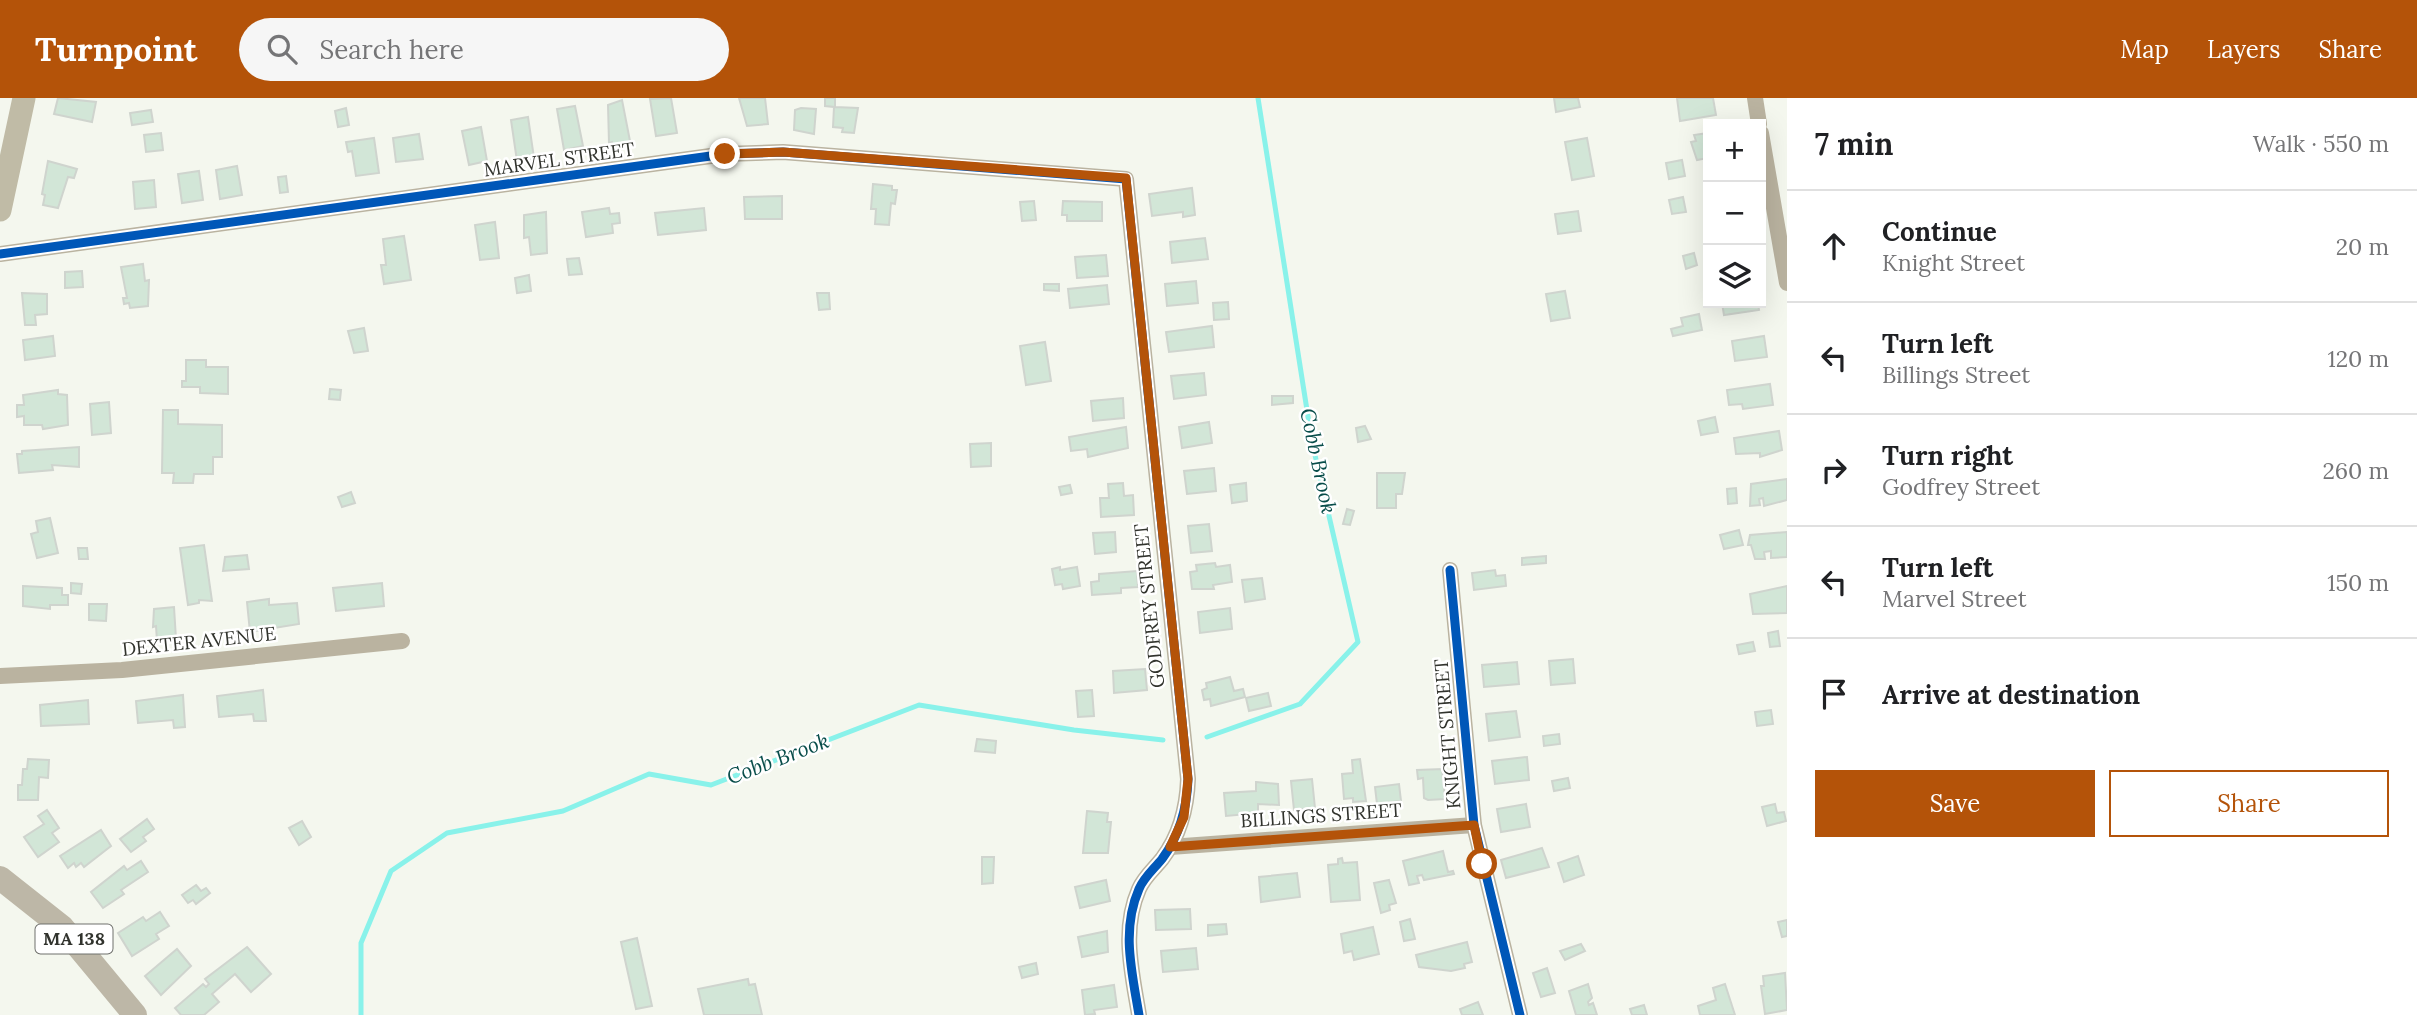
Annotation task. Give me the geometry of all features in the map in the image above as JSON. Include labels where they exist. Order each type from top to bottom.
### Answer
[{"type":"main road","name":"MA 138","points":[[0,878],[62,927],[135,1015]]},
{"type":"street","points":[[0,210],[24,98]]},
{"type":"street","points":[[1755,98],[1758,119]]},
{"type":"street","name":"MARVEL STREET","points":[[0,254],[725,154],[783,152],[1126,178]]},
{"type":"street","points":[[1766,162],[1787,283]]},
{"type":"street","name":"GODFREY STREET","points":[[1126,178],[1188,779],[1184,817],[1170,847],[1140,886],[1130,917],[1130,961],[1139,1015]]},
{"type":"street","name":"KNIGHT STREET","points":[[1450,570],[1474,825],[1520,1015]]},
{"type":"street","name":"DEXTER AVENUE","points":[[0,676],[109,671],[402,641]]},
{"type":"street","name":"BILLINGS STREET","points":[[1170,847],[1474,825]]},
{"type":"building","points":[[58,98],[96,102],[92,122],[54,114]]},
{"type":"building","points":[[671,98],[677,133],[656,136],[650,99]]},
{"type":"building","points":[[739,98],[765,98],[768,124],[747,126]]},
{"type":"building","points":[[825,98],[835,98],[835,107],[858,108],[854,133],[842,132],[843,128],[833,127],[834,107],[825,106]]},
{"type":"building","points":[[1554,98],[1578,98],[1580,107],[1556,112]]},
{"type":"building","points":[[1677,98],[1713,98],[1716,115],[1680,121]]},
{"type":"building","points":[[622,100],[630,141],[627,145],[613,147],[612,142],[609,143],[608,105]]},
{"type":"building","points":[[575,106],[583,146],[564,150],[557,109]]},
{"type":"building","points":[[346,108],[349,125],[338,127],[335,111]]},
{"type":"building","points":[[816,109],[814,134],[794,130],[795,110]]},
{"type":"building","points":[[151,110],[153,122],[132,125],[130,113]]},
{"type":"building","points":[[528,117],[534,158],[517,161],[511,120]]},
{"type":"building","points":[[481,127],[487,161],[469,165],[462,131]]},
{"type":"building","points":[[161,133],[163,150],[146,152],[144,135]]},
{"type":"building","points":[[419,134],[423,159],[396,162],[393,138]]},
{"type":"building","points":[[1703,134],[1703,159],[1697,160],[1691,142],[1696,141],[1694,135]]},
{"type":"building","points":[[374,138],[379,173],[356,176],[352,151],[348,152],[346,142]]},
{"type":"building","points":[[1587,138],[1594,176],[1572,180],[1565,142]]},
{"type":"building","points":[[1682,160],[1685,176],[1669,179],[1666,163]]},
{"type":"building","points":[[48,161],[77,169],[74,178],[68,177],[58,208],[43,205],[45,195],[42,194]]},
{"type":"building","points":[[237,166],[242,195],[220,199],[216,170]]},
{"type":"building","points":[[199,171],[203,200],[182,203],[178,174]]},
{"type":"building","points":[[286,176],[288,192],[280,193],[278,177]]},
{"type":"building","points":[[154,180],[156,207],[135,209],[133,182]]},
{"type":"building","points":[[873,184],[892,186],[892,190],[897,190],[895,204],[891,203],[889,225],[875,224],[876,209],[871,209]]},
{"type":"building","points":[[1192,188],[1195,215],[1183,217],[1183,212],[1152,216],[1149,194]]},
{"type":"building","points":[[782,196],[782,219],[745,219],[744,197]]},
{"type":"building","points":[[1683,197],[1686,212],[1672,214],[1669,200]]},
{"type":"building","points":[[1034,201],[1036,220],[1022,221],[1020,202]]},
{"type":"building","points":[[1063,201],[1102,202],[1102,221],[1067,221],[1067,215],[1062,215]]},
{"type":"building","points":[[609,208],[610,214],[619,213],[620,223],[612,224],[613,233],[586,237],[582,212]]},
{"type":"building","points":[[704,208],[706,230],[658,235],[655,213]]},
{"type":"building","points":[[1578,211],[1581,231],[1558,234],[1555,214]]},
{"type":"building","points":[[546,212],[547,253],[531,255],[529,237],[524,238],[524,215]]},
{"type":"building","points":[[495,222],[499,258],[480,260],[475,225]]},
{"type":"building","points":[[404,236],[411,280],[384,284],[381,265],[386,265],[383,239]]},
{"type":"building","points":[[1205,238],[1208,259],[1172,263],[1170,242]]},
{"type":"building","points":[[1694,253],[1697,265],[1686,269],[1683,256]]},
{"type":"building","points":[[1106,255],[1108,276],[1077,278],[1075,257]]},
{"type":"building","points":[[579,258],[582,274],[569,275],[567,259]]},
{"type":"building","points":[[143,264],[145,281],[149,280],[148,306],[130,308],[129,303],[124,304],[123,298],[127,298],[121,267]]},
{"type":"building","points":[[82,271],[83,287],[65,288],[65,272]]},
{"type":"building","points":[[529,275],[531,291],[517,293],[515,278]]},
{"type":"building","points":[[1196,281],[1198,303],[1167,306],[1165,284]]},
{"type":"building","points":[[1044,284],[1059,284],[1059,291],[1044,290]]},
{"type":"building","points":[[1107,285],[1109,304],[1070,308],[1068,289]]},
{"type":"building","points":[[1565,291],[1570,318],[1551,321],[1546,294]]},
{"type":"building","points":[[22,293],[47,294],[47,314],[35,315],[36,325],[25,325]]},
{"type":"building","points":[[817,293],[829,293],[830,309],[819,310]]},
{"type":"building","points":[[1228,302],[1229,319],[1214,320],[1213,303]]},
{"type":"building","points":[[1723,308],[1759,308],[1759,310],[1724,315]]},
{"type":"building","points":[[1699,314],[1702,330],[1673,336],[1671,329],[1683,326],[1681,318]]},
{"type":"building","points":[[1212,326],[1214,347],[1169,352],[1166,332]]},
{"type":"building","points":[[364,328],[368,351],[354,353],[348,331]]},
{"type":"building","points":[[53,336],[55,356],[25,360],[23,340]]},
{"type":"building","points":[[1764,336],[1767,357],[1735,361],[1732,341]]},
{"type":"building","points":[[1045,342],[1051,381],[1026,385],[1020,346]]},
{"type":"building","points":[[186,360],[206,360],[206,367],[228,367],[228,394],[200,393],[200,387],[182,387],[182,381],[186,381]]},
{"type":"building","points":[[1204,373],[1206,395],[1174,399],[1171,376]]},
{"type":"building","points":[[1770,384],[1773,405],[1743,409],[1742,404],[1729,405],[1727,390]]},
{"type":"building","points":[[330,389],[341,390],[340,400],[329,399]]},
{"type":"building","points":[[58,390],[58,394],[67,395],[68,425],[43,429],[42,425],[24,425],[24,416],[17,417],[17,405],[24,405],[23,395]]},
{"type":"building","points":[[1272,396],[1293,396],[1293,403],[1272,405]]},
{"type":"building","points":[[1123,398],[1124,418],[1093,421],[1091,401]]},
{"type":"building","points":[[109,402],[111,433],[92,435],[90,404]]},
{"type":"building","points":[[163,410],[178,410],[178,424],[222,425],[222,457],[213,457],[213,474],[194,474],[193,483],[173,483],[174,473],[162,473]]},
{"type":"building","points":[[1715,417],[1718,432],[1701,435],[1698,421]]},
{"type":"building","points":[[1209,422],[1212,443],[1182,448],[1179,427]]},
{"type":"building","points":[[1365,426],[1371,439],[1358,442],[1356,428]]},
{"type":"building","points":[[1126,427],[1128,448],[1088,457],[1087,449],[1071,451],[1069,437]]},
{"type":"building","points":[[1779,431],[1782,450],[1760,457],[1760,453],[1736,454],[1734,438]]},
{"type":"building","points":[[991,443],[991,466],[971,467],[970,444]]},
{"type":"building","points":[[79,447],[79,467],[52,465],[53,470],[19,473],[17,454],[22,454],[22,451]]},
{"type":"building","points":[[1214,468],[1216,491],[1187,494],[1184,471]]},
{"type":"building","points":[[1377,473],[1405,473],[1402,494],[1396,494],[1396,508],[1377,508]]},
{"type":"building","points":[[1787,479],[1787,500],[1764,506],[1763,498],[1759,499],[1760,505],[1750,506],[1751,484]]},
{"type":"building","points":[[1123,483],[1124,496],[1133,495],[1134,515],[1101,517],[1100,498],[1109,498],[1108,484]]},
{"type":"building","points":[[1246,483],[1247,501],[1232,503],[1230,485]]},
{"type":"building","points":[[1070,485],[1072,493],[1061,495],[1059,487]]},
{"type":"building","points":[[1736,488],[1737,503],[1728,504],[1727,489]]},
{"type":"building","points":[[351,492],[355,503],[342,507],[338,497]]},
{"type":"building","points":[[1347,509],[1354,511],[1350,525],[1343,524]]},
{"type":"building","points":[[50,518],[58,553],[37,558],[31,534],[38,532],[36,521]]},
{"type":"building","points":[[1209,524],[1212,551],[1191,553],[1188,526]]},
{"type":"building","points":[[1739,530],[1743,545],[1724,549],[1720,535]]},
{"type":"building","points":[[1115,532],[1116,552],[1095,554],[1093,533]]},
{"type":"building","points":[[1787,532],[1787,557],[1771,558],[1771,551],[1764,552],[1765,559],[1755,559],[1751,545],[1748,545],[1750,535]]},
{"type":"building","points":[[204,545],[212,601],[199,600],[199,603],[188,605],[180,548]]},
{"type":"building","points":[[78,548],[87,548],[88,559],[79,559]]},
{"type":"building","points":[[247,555],[249,569],[223,571],[225,557]]},
{"type":"building","points":[[1546,556],[1546,563],[1522,565],[1522,558]]},
{"type":"building","points":[[1215,563],[1216,567],[1230,565],[1232,582],[1213,585],[1214,589],[1192,589],[1190,572],[1197,571],[1196,565]]},
{"type":"building","points":[[1060,567],[1060,570],[1077,567],[1080,586],[1063,589],[1062,584],[1055,585],[1052,569]]},
{"type":"building","points":[[1495,570],[1496,576],[1505,575],[1506,586],[1474,590],[1472,573]]},
{"type":"building","points":[[1137,571],[1138,587],[1121,588],[1121,593],[1092,595],[1091,582],[1099,581],[1099,574]]},
{"type":"building","points":[[1262,578],[1265,599],[1245,602],[1242,580]]},
{"type":"building","points":[[71,583],[82,584],[81,594],[71,593]]},
{"type":"building","points":[[382,583],[384,606],[336,611],[333,588]]},
{"type":"building","points":[[23,586],[62,588],[62,595],[68,595],[68,605],[50,605],[50,609],[23,606]]},
{"type":"building","points":[[1787,586],[1787,613],[1753,614],[1750,594]]},
{"type":"building","points":[[269,599],[269,605],[297,603],[299,624],[250,632],[247,602]]},
{"type":"building","points":[[89,604],[107,604],[106,621],[89,620]]},
{"type":"building","points":[[174,607],[176,639],[157,641],[156,626],[153,627],[154,609]]},
{"type":"building","points":[[1230,608],[1232,629],[1200,633],[1198,612]]},
{"type":"building","points":[[1778,631],[1780,646],[1770,647],[1768,633]]},
{"type":"building","points":[[1753,642],[1755,651],[1739,654],[1737,645]]},
{"type":"building","points":[[1573,659],[1575,683],[1551,685],[1549,661]]},
{"type":"building","points":[[1517,662],[1519,684],[1484,687],[1482,665]]},
{"type":"building","points":[[1145,669],[1147,690],[1114,693],[1113,671]]},
{"type":"building","points":[[1230,677],[1234,691],[1243,689],[1245,697],[1211,706],[1210,699],[1204,700],[1202,690],[1207,688],[1206,683]]},
{"type":"building","points":[[263,690],[266,721],[254,721],[253,714],[219,717],[217,696]]},
{"type":"building","points":[[1092,690],[1094,716],[1078,717],[1076,691]]},
{"type":"building","points":[[1268,693],[1271,706],[1249,711],[1246,698]]},
{"type":"building","points":[[183,695],[185,727],[174,728],[173,720],[138,723],[136,701]]},
{"type":"building","points":[[88,700],[89,724],[41,726],[40,705]]},
{"type":"building","points":[[1771,710],[1773,724],[1757,726],[1755,712]]},
{"type":"building","points":[[1516,711],[1520,737],[1489,741],[1486,714]]},
{"type":"building","points":[[1559,734],[1560,744],[1544,746],[1543,736]]},
{"type":"building","points":[[977,739],[996,741],[995,753],[975,751]]},
{"type":"building","points":[[1527,757],[1529,780],[1495,784],[1492,761]]},
{"type":"building","points":[[28,759],[49,760],[48,778],[39,777],[38,800],[18,800],[18,785],[22,785],[23,769],[27,769]]},
{"type":"building","points":[[1360,759],[1366,801],[1353,802],[1353,798],[1344,799],[1342,774],[1353,773],[1352,760]]},
{"type":"building","points":[[1442,769],[1445,799],[1424,798],[1423,778],[1418,779],[1417,770]]},
{"type":"building","points":[[1568,778],[1570,788],[1554,791],[1552,781]]},
{"type":"building","points":[[1312,779],[1315,808],[1294,810],[1291,781]]},
{"type":"building","points":[[1256,782],[1278,784],[1279,805],[1258,804],[1258,813],[1226,816],[1224,793],[1256,791]]},
{"type":"building","points":[[1399,784],[1401,801],[1377,804],[1375,787]]},
{"type":"building","points":[[1526,804],[1530,827],[1501,832],[1497,809]]},
{"type":"building","points":[[1775,804],[1777,813],[1784,812],[1786,821],[1767,826],[1762,807]]},
{"type":"building","points":[[47,810],[59,828],[52,833],[59,842],[38,857],[24,837],[44,824],[38,816]]},
{"type":"building","points":[[1087,811],[1108,813],[1107,822],[1111,822],[1108,853],[1083,853]]},
{"type":"building","points":[[147,819],[154,829],[143,837],[146,841],[131,852],[120,839]]},
{"type":"building","points":[[302,821],[311,837],[299,845],[289,828]]},
{"type":"building","points":[[101,830],[111,846],[84,867],[81,863],[76,867],[74,863],[68,868],[60,856]]},
{"type":"building","points":[[1542,848],[1549,867],[1506,878],[1501,860]]},
{"type":"building","points":[[1443,851],[1448,872],[1453,871],[1454,874],[1424,880],[1422,875],[1417,876],[1419,883],[1409,885],[1403,861]]},
{"type":"building","points":[[1578,856],[1584,875],[1564,882],[1558,863]]},
{"type":"building","points":[[982,857],[994,857],[993,883],[982,884]]},
{"type":"building","points":[[1342,858],[1343,863],[1357,862],[1360,900],[1331,902],[1328,865],[1338,864],[1338,859]]},
{"type":"building","points":[[141,861],[148,872],[121,890],[124,894],[103,908],[91,892],[124,866],[127,870]]},
{"type":"building","points":[[1297,873],[1300,897],[1261,902],[1259,877]]},
{"type":"building","points":[[1106,880],[1110,901],[1080,908],[1075,887]]},
{"type":"building","points":[[1389,880],[1396,903],[1389,905],[1390,910],[1381,913],[1374,883]]},
{"type":"building","points":[[196,885],[201,891],[206,888],[210,893],[196,904],[193,900],[188,903],[182,895]]},
{"type":"building","points":[[1190,909],[1191,929],[1156,930],[1155,910]]},
{"type":"building","points":[[160,912],[169,926],[156,934],[159,939],[132,956],[118,933],[143,917],[146,921]]},
{"type":"building","points":[[1410,919],[1415,939],[1404,941],[1400,922]]},
{"type":"building","points":[[1787,920],[1787,936],[1782,937],[1778,922]]},
{"type":"building","points":[[1226,924],[1227,934],[1208,936],[1208,925]]},
{"type":"building","points":[[1373,927],[1379,954],[1354,960],[1352,951],[1344,953],[1341,934]]},
{"type":"building","points":[[1107,931],[1108,952],[1082,957],[1078,937]]},
{"type":"building","points":[[637,938],[652,1006],[636,1009],[621,942]]},
{"type":"building","points":[[1467,942],[1472,962],[1464,964],[1465,968],[1451,971],[1419,967],[1416,955]]},
{"type":"building","points":[[1581,944],[1585,951],[1565,960],[1560,951]]},
{"type":"building","points":[[247,947],[271,974],[251,992],[235,974],[212,994],[219,1002],[204,1015],[181,1015],[175,1008],[203,984],[206,987],[209,984],[205,979]]},
{"type":"building","points":[[1196,948],[1198,969],[1163,972],[1161,951]]},
{"type":"building","points":[[177,949],[191,966],[161,995],[145,976]]},
{"type":"building","points":[[1036,963],[1038,974],[1022,978],[1019,967]]},
{"type":"building","points":[[1547,968],[1555,993],[1541,997],[1533,973]]},
{"type":"building","points":[[1785,973],[1787,1010],[1765,1014],[1761,986],[1764,986],[1763,976]]},
{"type":"building","points":[[748,979],[749,985],[755,984],[762,1015],[704,1015],[698,989]]},
{"type":"building","points":[[1588,984],[1592,998],[1588,1002],[1589,1005],[1593,1003],[1597,1015],[1576,1015],[1569,991]]},
{"type":"building","points":[[1725,984],[1735,1015],[1700,1015],[1698,1006],[1716,1000],[1713,988]]},
{"type":"building","points":[[1114,985],[1117,1007],[1094,1010],[1095,1014],[1085,1015],[1082,990]]},
{"type":"building","points":[[1478,1002],[1483,1015],[1462,1015],[1460,1009]]},
{"type":"building","points":[[1644,1005],[1647,1015],[1632,1015],[1630,1009]]},
{"type":"waterway","name":"Cobb Brook","points":[[1207,737],[1300,704],[1358,642],[1312,442],[1258,98]]},
{"type":"waterway","name":"Cobb Brook","points":[[361,1015],[361,943],[391,871],[447,833],[563,811],[649,774],[711,785],[919,705],[1074,730],[1163,740]]},
{"type":"cycle path","points":[[0,254],[725,154],[783,152],[1126,179],[1188,779],[1186,801],[1178,831],[1162,859],[1141,885],[1130,920],[1131,967],[1139,1015]]},
{"type":"cycle path","points":[[1450,570],[1474,825],[1520,1015]]},
{"type":"route","points":[[725,154],[783,152],[1126,178],[1188,779],[1184,817],[1170,847],[1474,825],[1482,864]]}]
